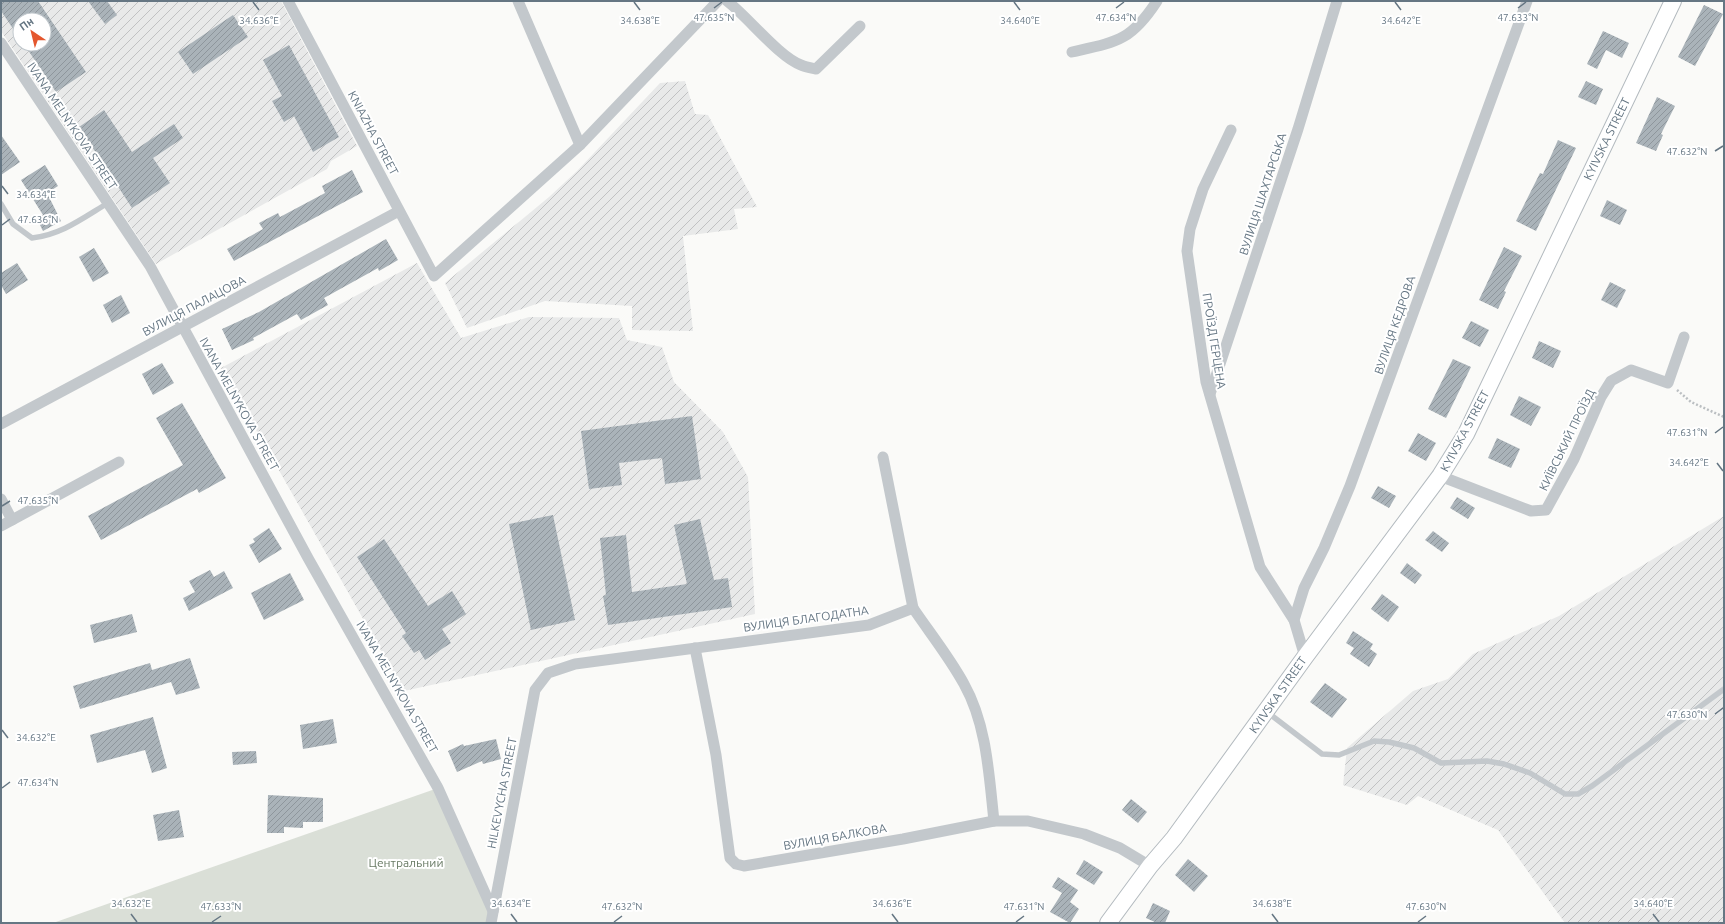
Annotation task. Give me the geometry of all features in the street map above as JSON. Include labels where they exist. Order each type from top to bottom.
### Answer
[{"type":"main road","name":"KYIVSKA STREET","points":[[1108,923],[1150,866],[1174,838],[1305,656],[1440,476],[1466,434],[1673,1]]},
{"type":"street","name":"KNIAZHA STREET","points":[[288,1],[434,276],[580,145]]},
{"type":"street","points":[[518,1],[580,145],[718,1]]},
{"type":"street","points":[[727,1],[739,10],[786,56],[800,65],[816,69],[860,26]]},
{"type":"street","points":[[1072,52],[1113,43],[1128,36],[1139,26],[1156,1]]},
{"type":"street","name":"ВУЛИЦЯ ШАХТАРСЬКА","points":[[1210,394],[1296,136],[1337,1]]},
{"type":"street","name":"ВУЛИЦЯ КЕДРОВА","points":[[1294,620],[1304,588],[1324,548],[1350,486],[1527,1]]},
{"type":"street","name":"IVANA MELNYKOVA STREET","points":[[1,43],[150,266],[182,328],[308,558],[438,788],[493,911]]},
{"type":"street","name":"ПРОЇЗД ГЕРЦЕНА","points":[[1231,130],[1202,189],[1190,229],[1187,251],[1206,382],[1260,567],[1294,620]]},
{"type":"street","name":"ВУЛИЦЯ ПАЛАЦОВА","points":[[1,424],[399,211]]},
{"type":"street","points":[[1668,383],[1684,337]]},
{"type":"street","name":"КИЇВСЬКИЙ ПРОЇЗД","points":[[1440,476],[1531,511],[1546,510],[1574,459],[1601,397],[1611,381],[1631,370],[1668,383]]},
{"type":"street","points":[[883,457],[913,608],[965,685],[978,716],[987,759],[994,821]]},
{"type":"street","points":[[1,526],[119,462]]},
{"type":"street","points":[[1,499],[12,520]]},
{"type":"street","name":"ВУЛИЦЯ БЛАГОДАТНА","points":[[493,911],[535,690],[548,673],[575,664],[869,625],[913,608]]},
{"type":"street","points":[[1294,620],[1305,656]]},
{"type":"street","name":"ВУЛИЦЯ БАЛКОВА","points":[[695,648],[716,755],[730,858],[736,864],[744,866],[903,839],[994,821],[1028,821],[1084,834],[1120,848],[1150,866]]},
{"type":"street","points":[[491,923],[493,911]]},
{"type":"lane","points":[[1,204],[13,224],[32,238],[45,237],[61,231],[108,203]]},
{"type":"lane","points":[[1266,712],[1322,754],[1339,755],[1374,741],[1389,742],[1414,748],[1441,763],[1487,761],[1504,764],[1530,773],[1565,794],[1578,794],[1592,786],[1724,689]]},
{"type":"path","points":[[1668,383],[1691,402],[1724,417]]},
{"type":"shaded area","points":[[1,1],[281,1],[357,146],[331,161],[327,169],[156,264],[15,52],[52,52],[52,12],[12,12],[12,48],[1,31]]},
{"type":"shaded area","points":[[685,81],[695,114],[708,115],[757,207],[734,209],[738,229],[683,236],[693,331],[632,330],[632,306],[545,301],[467,328],[445,283],[549,197],[577,171],[660,83]]},
{"type":"shaded area","points":[[417,263],[461,338],[529,317],[619,318],[627,340],[662,347],[674,382],[723,432],[748,477],[755,614],[404,691],[221,368]]},
{"type":"shaded area","points":[[1724,516],[1724,923],[1565,923],[1498,830],[1418,796],[1407,805],[1343,785],[1347,748],[1413,691],[1448,679],[1473,654],[1559,616]]},
{"type":"green space","name":"Центральний","points":[[438,788],[493,911],[491,923],[53,923]]},
{"type":"building","points":[[1,1],[38,1],[45,12],[12,12],[12,27],[1,11]]},
{"type":"building","points":[[88,1],[107,1],[117,15],[105,24]]},
{"type":"building","points":[[1704,5],[1723,14],[1695,66],[1678,57]]},
{"type":"building","points":[[233,15],[248,37],[193,74],[178,52]]},
{"type":"building","points":[[52,22],[86,72],[56,92],[29,52],[52,52]]},
{"type":"building","points":[[1603,31],[1629,43],[1622,58],[1606,50],[1597,69],[1587,64]]},
{"type":"building","points":[[289,45],[339,137],[313,152],[294,116],[284,122],[272,101],[282,96],[263,60]]},
{"type":"building","points":[[1586,81],[1603,89],[1596,105],[1578,97]]},
{"type":"building","points":[[1657,97],[1675,106],[1661,134],[1663,135],[1656,151],[1636,143]]},
{"type":"building","points":[[104,110],[132,152],[174,124],[183,138],[153,158],[170,183],[132,208],[79,127]]},
{"type":"building","points":[[1,135],[20,162],[1,175]]},
{"type":"building","points":[[1558,140],[1576,148],[1536,231],[1516,221],[1540,173],[1543,174]]},
{"type":"building","points":[[45,165],[58,186],[47,193],[61,221],[43,231],[37,219],[43,215],[21,180]]},
{"type":"building","points":[[352,170],[363,192],[234,261],[227,249],[263,229],[259,223],[278,213],[280,217],[325,193],[322,186]]},
{"type":"building","points":[[1607,200],[1627,210],[1620,225],[1600,216]]},
{"type":"building","points":[[386,239],[398,260],[379,271],[378,268],[324,298],[328,305],[301,320],[297,314],[253,338],[254,340],[232,350],[222,329],[259,312]]},
{"type":"building","points":[[1504,247],[1522,256],[1504,291],[1506,292],[1498,309],[1479,300]]},
{"type":"building","points":[[94,248],[109,273],[93,282],[79,257]]},
{"type":"building","points":[[17,263],[28,280],[6,294],[1,285],[1,273]]},
{"type":"building","points":[[1610,282],[1626,290],[1617,308],[1601,300]]},
{"type":"building","points":[[121,295],[130,313],[112,323],[103,305]]},
{"type":"building","points":[[1471,321],[1489,330],[1480,347],[1462,338]]},
{"type":"building","points":[[1539,341],[1561,351],[1553,368],[1532,358]]},
{"type":"building","points":[[1453,359],[1471,367],[1446,418],[1428,409]]},
{"type":"building","points":[[162,363],[174,383],[153,395],[142,374]]},
{"type":"building","points":[[1519,396],[1541,407],[1531,426],[1510,415]]},
{"type":"building","points":[[182,403],[226,478],[199,493],[197,489],[101,540],[88,516],[183,465],[156,418]]},
{"type":"building","points":[[692,416],[701,479],[665,484],[662,458],[619,463],[622,485],[589,489],[581,431]]},
{"type":"building","points":[[1418,433],[1436,443],[1426,461],[1408,451]]},
{"type":"building","points":[[1497,438],[1520,449],[1511,468],[1488,458]]},
{"type":"building","points":[[1378,486],[1396,496],[1389,508],[1371,498]]},
{"type":"building","points":[[1457,497],[1475,508],[1468,519],[1450,508]]},
{"type":"building","points":[[553,515],[575,620],[531,630],[509,524]]},
{"type":"building","points":[[700,519],[714,580],[728,578],[732,607],[608,625],[603,596],[606,595],[600,538],[626,535],[632,592],[687,584],[674,525]]},
{"type":"building","points":[[269,528],[282,549],[259,563],[249,545],[255,542],[253,539]]},
{"type":"building","points":[[1433,531],[1449,543],[1442,552],[1425,540]]},
{"type":"building","points":[[384,539],[428,606],[452,591],[466,614],[442,629],[451,643],[425,660],[419,650],[414,653],[402,636],[406,633],[357,557]]},
{"type":"building","points":[[1407,563],[1422,575],[1415,584],[1400,573]]},
{"type":"building","points":[[210,570],[214,577],[224,571],[233,588],[189,611],[183,598],[195,592],[189,581]]},
{"type":"building","points":[[290,573],[304,600],[264,620],[251,593]]},
{"type":"building","points":[[1382,594],[1399,607],[1388,622],[1371,609]]},
{"type":"building","points":[[132,614],[137,632],[94,643],[90,625]]},
{"type":"building","points":[[1353,631],[1373,644],[1370,649],[1377,654],[1369,667],[1350,654],[1354,648],[1346,643]]},
{"type":"building","points":[[190,658],[200,688],[176,695],[171,682],[80,709],[73,686],[150,663],[152,670]]},
{"type":"building","points":[[1325,683],[1347,699],[1332,718],[1310,702]]},
{"type":"building","points":[[153,717],[167,768],[152,773],[145,750],[97,763],[90,735]]},
{"type":"building","points":[[333,719],[337,743],[303,749],[300,725]]},
{"type":"building","points":[[496,739],[501,759],[483,764],[482,761],[457,772],[448,751],[463,744],[464,746]]},
{"type":"building","points":[[256,751],[257,763],[233,765],[232,752]]},
{"type":"building","points":[[268,795],[323,798],[323,822],[303,822],[303,828],[284,827],[284,833],[267,833]]},
{"type":"building","points":[[1131,799],[1147,812],[1138,823],[1122,810]]},
{"type":"building","points":[[179,810],[184,837],[158,841],[153,815]]},
{"type":"building","points":[[1188,859],[1208,876],[1194,892],[1175,875]]},
{"type":"building","points":[[1084,860],[1103,872],[1094,885],[1076,874]]},
{"type":"building","points":[[1058,877],[1078,890],[1070,902],[1079,909],[1070,923],[1050,912],[1062,893],[1052,887]]},
{"type":"building","points":[[1153,903],[1170,911],[1165,923],[1157,923],[1146,918]]}]
